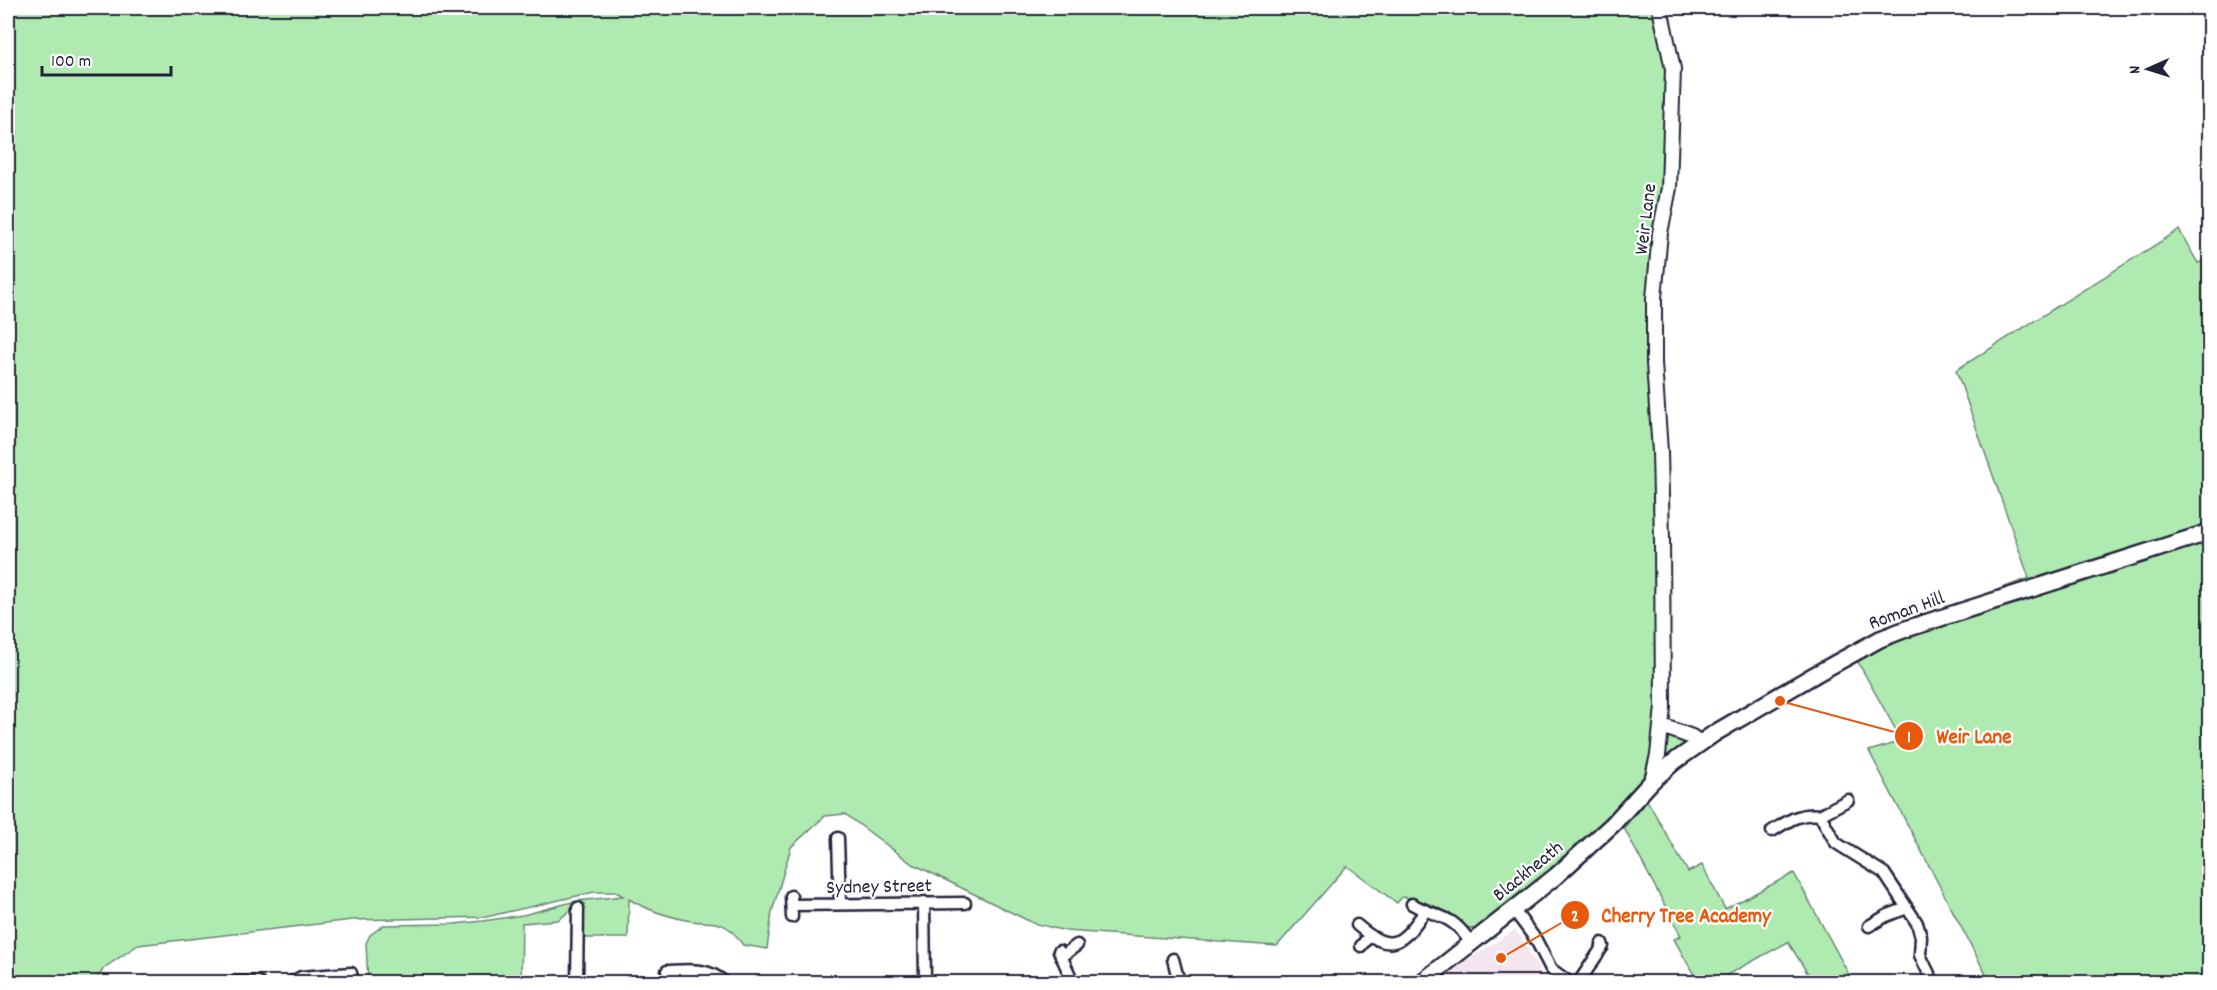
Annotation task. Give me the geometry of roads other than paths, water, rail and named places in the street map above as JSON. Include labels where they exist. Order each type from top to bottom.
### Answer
[{"type":"main road","name":"Roman Hill","points":[[1652,781],[1700,743],[1777,696],[1880,639],[2206,534]]},
{"type":"main road","name":"Blackheath","points":[[1422,982],[1556,876],[1605,831],[1652,781]]},
{"type":"street","name":"Weir Lane","points":[[1652,781],[1662,726],[1662,540],[1660,452],[1654,363],[1654,298],[1660,233],[1669,188],[1674,69],[1660,8]]},
{"type":"street","points":[[1662,726],[1692,737],[1700,743]]},
{"type":"street","points":[[1772,831],[1795,816],[1809,813],[1820,815],[1848,800]]},
{"type":"street","points":[[1820,815],[1836,843],[1884,873],[1917,923],[1921,937],[1920,955],[1933,982]]},
{"type":"street","points":[[840,904],[838,842],[850,845]]},
{"type":"street","name":"Sydney Street","points":[[792,917],[792,900],[840,904],[964,903]]},
{"type":"street","points":[[924,902],[925,982]]},
{"type":"street","points":[[1412,904],[1425,911],[1446,916],[1462,930],[1470,942]]},
{"type":"street","points":[[1869,926],[1907,908]]},
{"type":"street","points":[[1513,909],[1536,939],[1551,969],[1569,982]]},
{"type":"street","points":[[1357,925],[1369,936],[1385,943],[1401,940],[1425,911]]},
{"type":"street","points":[[575,915],[577,982]]},
{"type":"street","points":[[1361,946],[1369,936]]},
{"type":"street","points":[[1074,982],[1060,954],[1077,945]]},
{"type":"street","points":[[1579,982],[1604,947]]},
{"type":"street","points":[[682,958],[682,970]]},
{"type":"street","points":[[1173,966],[1179,982]]},
{"type":"street","points":[[667,971],[702,970],[716,974],[724,982]]},
{"type":"street","points":[[292,982],[301,977],[352,978]]},
{"type":"street","points":[[233,982],[258,982]]},
{"type":"place","name":"Weir Lane","points":[[1780,701]]},
{"type":"place","name":"Cherry Tree Academy","points":[[1501,958]]}]
